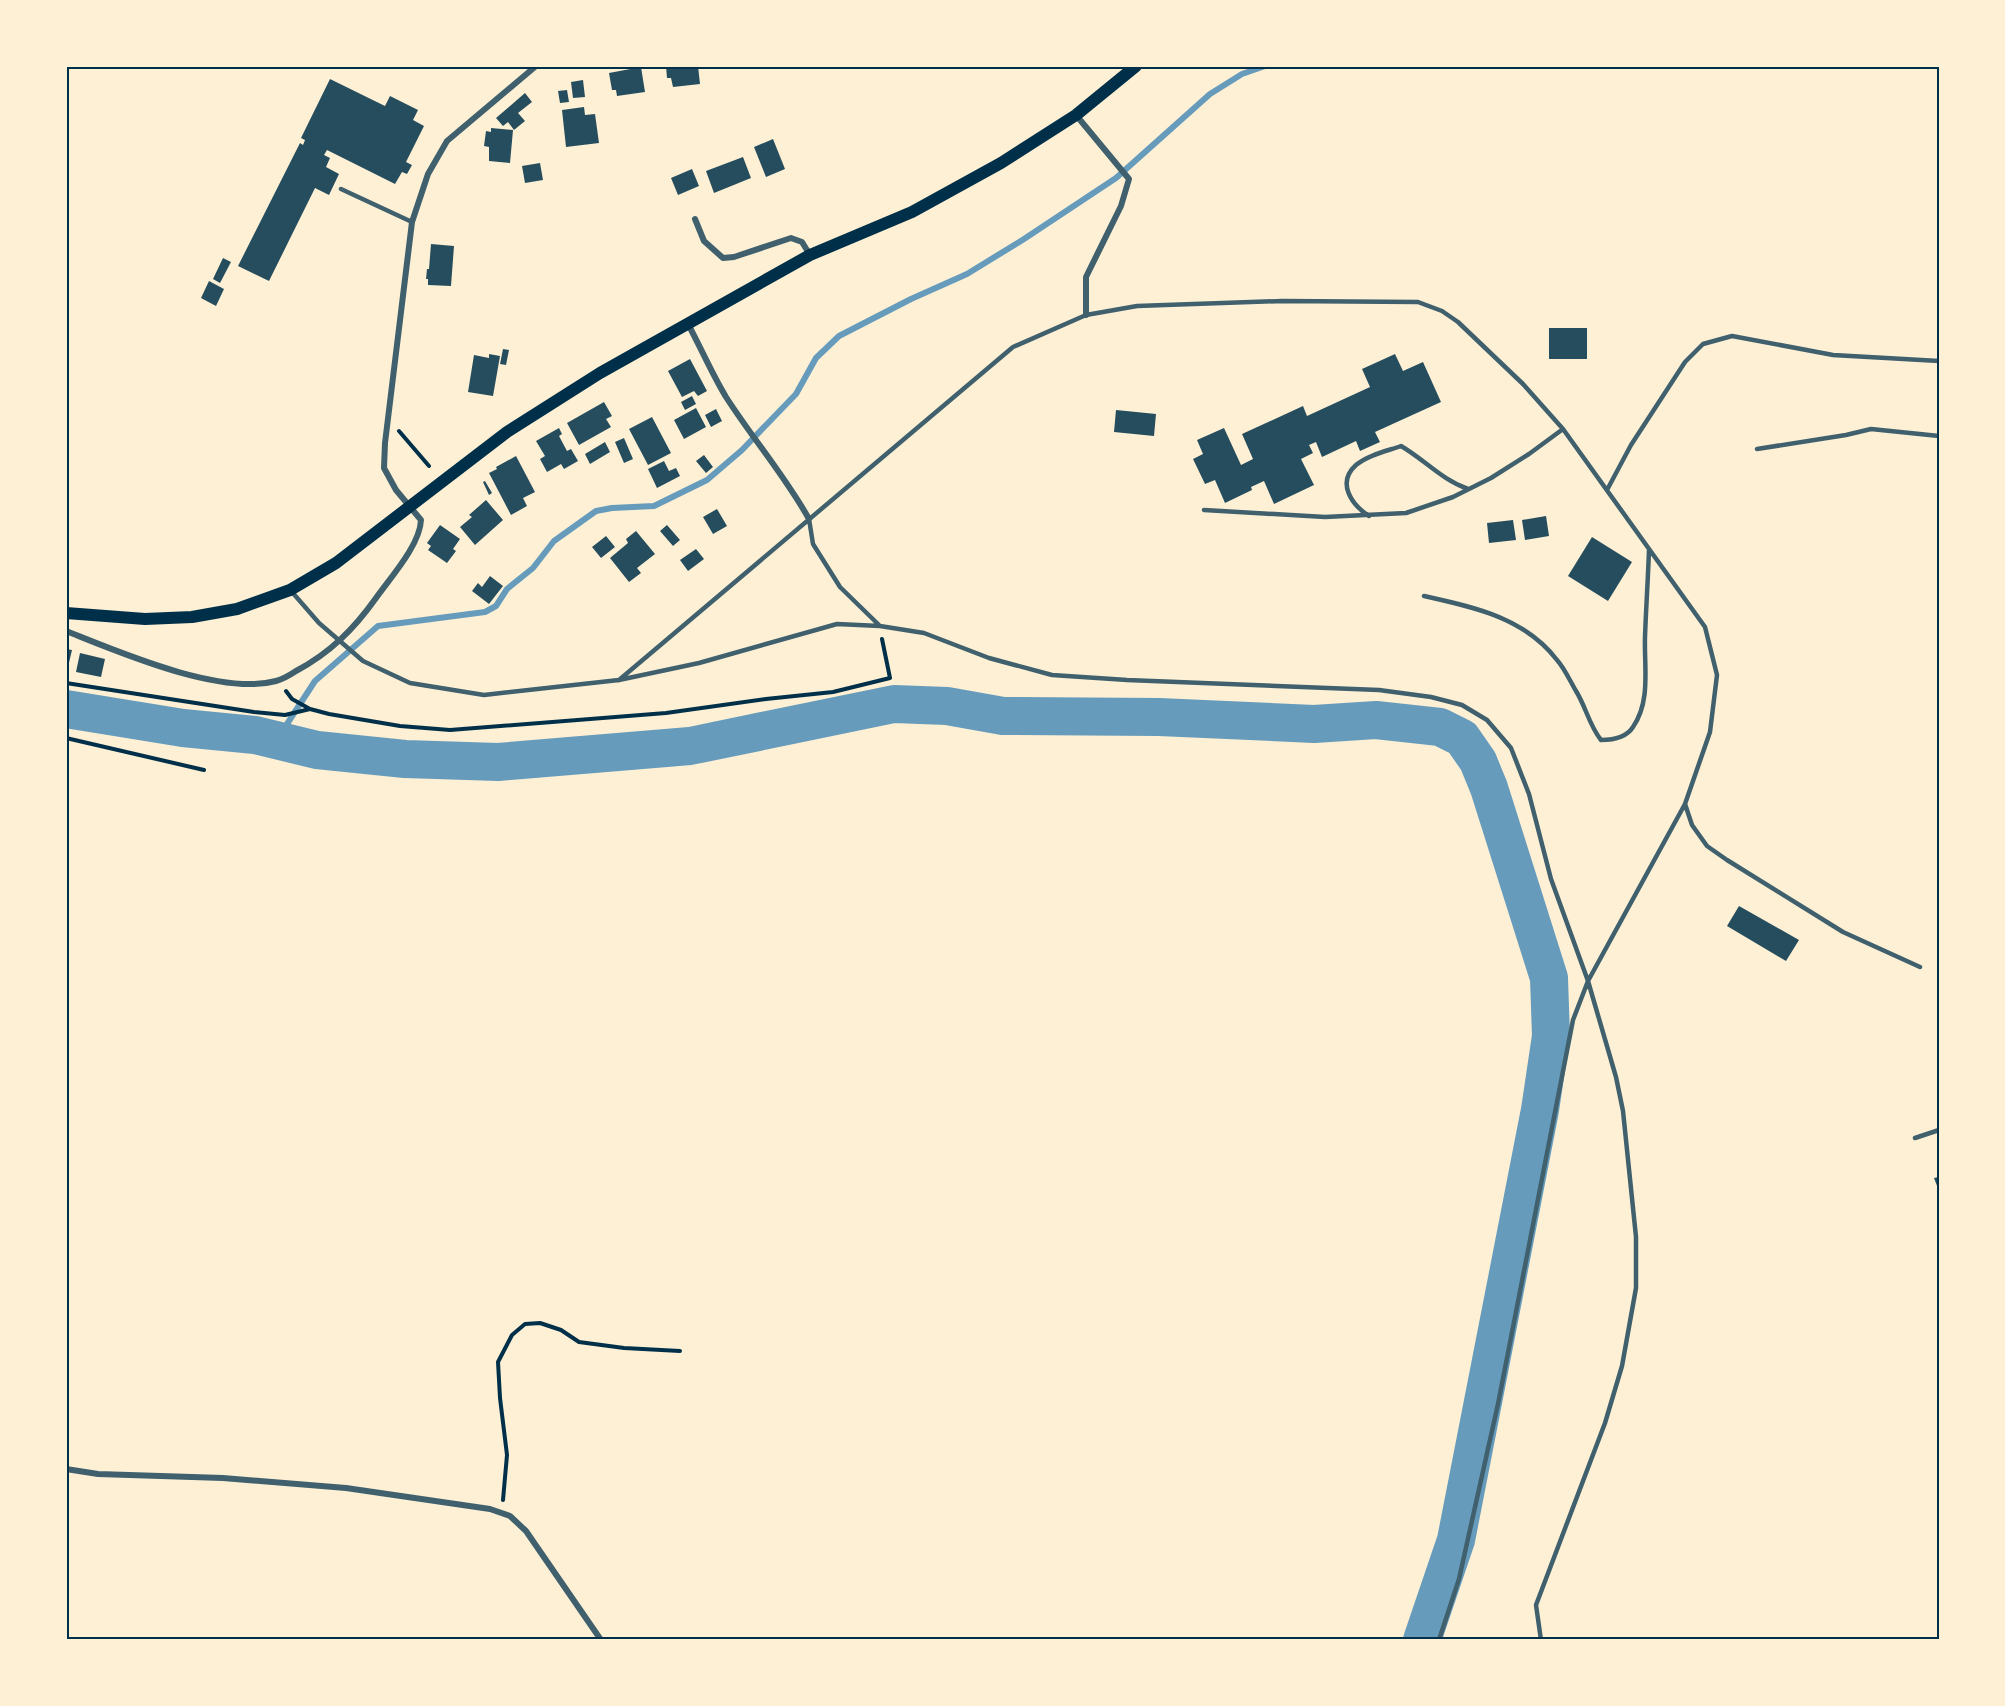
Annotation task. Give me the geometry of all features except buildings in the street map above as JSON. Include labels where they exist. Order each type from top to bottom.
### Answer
[{"type":"main road","points":[[66,613],[145,620],[192,617],[237,609],[290,590],[336,563],[507,432],[600,373],[810,255],[912,212],[1001,163],[1076,115],[1136,66]]},
{"type":"street","points":[[66,631],[151,664],[202,678],[241,684],[264,684],[279,681],[322,656],[340,641],[368,609],[411,549],[421,529],[422,520],[396,490],[384,468],[412,222],[428,174],[447,141],[536,66]]},
{"type":"street","points":[[1076,115],[1129,179],[1121,206],[1086,278],[1086,315]]},
{"type":"street","points":[[695,219],[704,241],[723,258],[734,257],[791,238],[802,242],[810,255]]},
{"type":"street","points":[[688,323],[725,395],[758,444],[793,489],[809,519]]},
{"type":"street","points":[[66,1469],[98,1474],[223,1478],[346,1488],[468,1504],[501,1512],[510,1516],[526,1531],[601,1640]]},
{"type":"lane","points":[[341,189],[412,222]]},
{"type":"lane","points":[[619,680],[1013,347],[1086,315],[1137,306],[1282,302],[1418,302],[1442,311],[1465,328],[1522,384],[1563,429],[1705,627],[1717,675],[1710,732],[1685,804],[1588,981],[1573,1020],[1498,1404],[1459,1580],[1439,1640]]},
{"type":"lane","points":[[1607,490],[1631,445],[1684,362],[1703,344],[1732,336],[1833,355],[1939,361]]},
{"type":"lane","points":[[1204,510],[1325,517],[1406,513],[1453,497],[1468,489],[1510,466],[1563,429]]},
{"type":"lane","points":[[1758,449],[1871,429],[1939,436]]},
{"type":"lane","points":[[1369,516],[1355,507],[1348,493],[1347,480],[1356,465],[1379,453],[1401,446],[1420,457],[1438,474],[1468,489]]},
{"type":"lane","points":[[809,519],[813,544],[840,587],[880,626]]},
{"type":"lane","points":[[1424,596],[1488,611],[1531,632],[1557,660],[1579,695],[1592,729],[1601,740],[1617,739],[1632,729],[1642,711],[1646,673],[1644,641],[1649,550]]},
{"type":"lane","points":[[290,590],[319,623],[363,661],[410,683],[484,695],[619,680],[699,663],[837,624],[880,626],[924,633],[988,658],[1052,675],[1379,690],[1431,697],[1462,705],[1487,720],[1511,747],[1529,794],[1551,879],[1588,981],[1616,1077],[1623,1111],[1636,1237],[1636,1288],[1622,1366],[1605,1423],[1536,1605],[1541,1640]]},
{"type":"lane","points":[[1685,804],[1692,825],[1707,846],[1843,932],[1920,967]]},
{"type":"lane","points":[[1915,1138],[1939,1130]]},
{"type":"path","points":[[387,426],[400,432],[429,466]]},
{"type":"path","points":[[279,681],[292,699],[310,709],[400,726],[450,730],[666,713],[833,692],[890,678],[880,626]]},
{"type":"path","points":[[66,683],[254,712],[285,715],[310,709]]},
{"type":"path","points":[[66,738],[204,770]]},
{"type":"path","points":[[501,1512],[507,1455],[498,1362],[512,1335],[525,1324],[540,1323],[561,1329],[579,1341],[624,1348],[680,1351]]},
{"type":"waterway","points":[[286,744],[287,724],[315,681],[378,626],[485,612],[496,606],[507,589],[533,568],[554,541],[596,511],[654,506],[707,480],[742,450],[796,394],[816,358],[839,336],[911,299],[967,274],[1024,239],[1116,178],[1210,94],[1242,74],[1265,66]]},
{"type":"waterway","points":[[66,709],[183,728],[255,735],[317,750],[405,759],[498,762],[690,746],[894,704],[947,706],[1003,716],[1159,717],[1314,724],[1376,720],[1440,727],[1462,738],[1478,761],[1489,788],[1549,978],[1551,1036],[1540,1110],[1456,1540],[1422,1640]]}]
